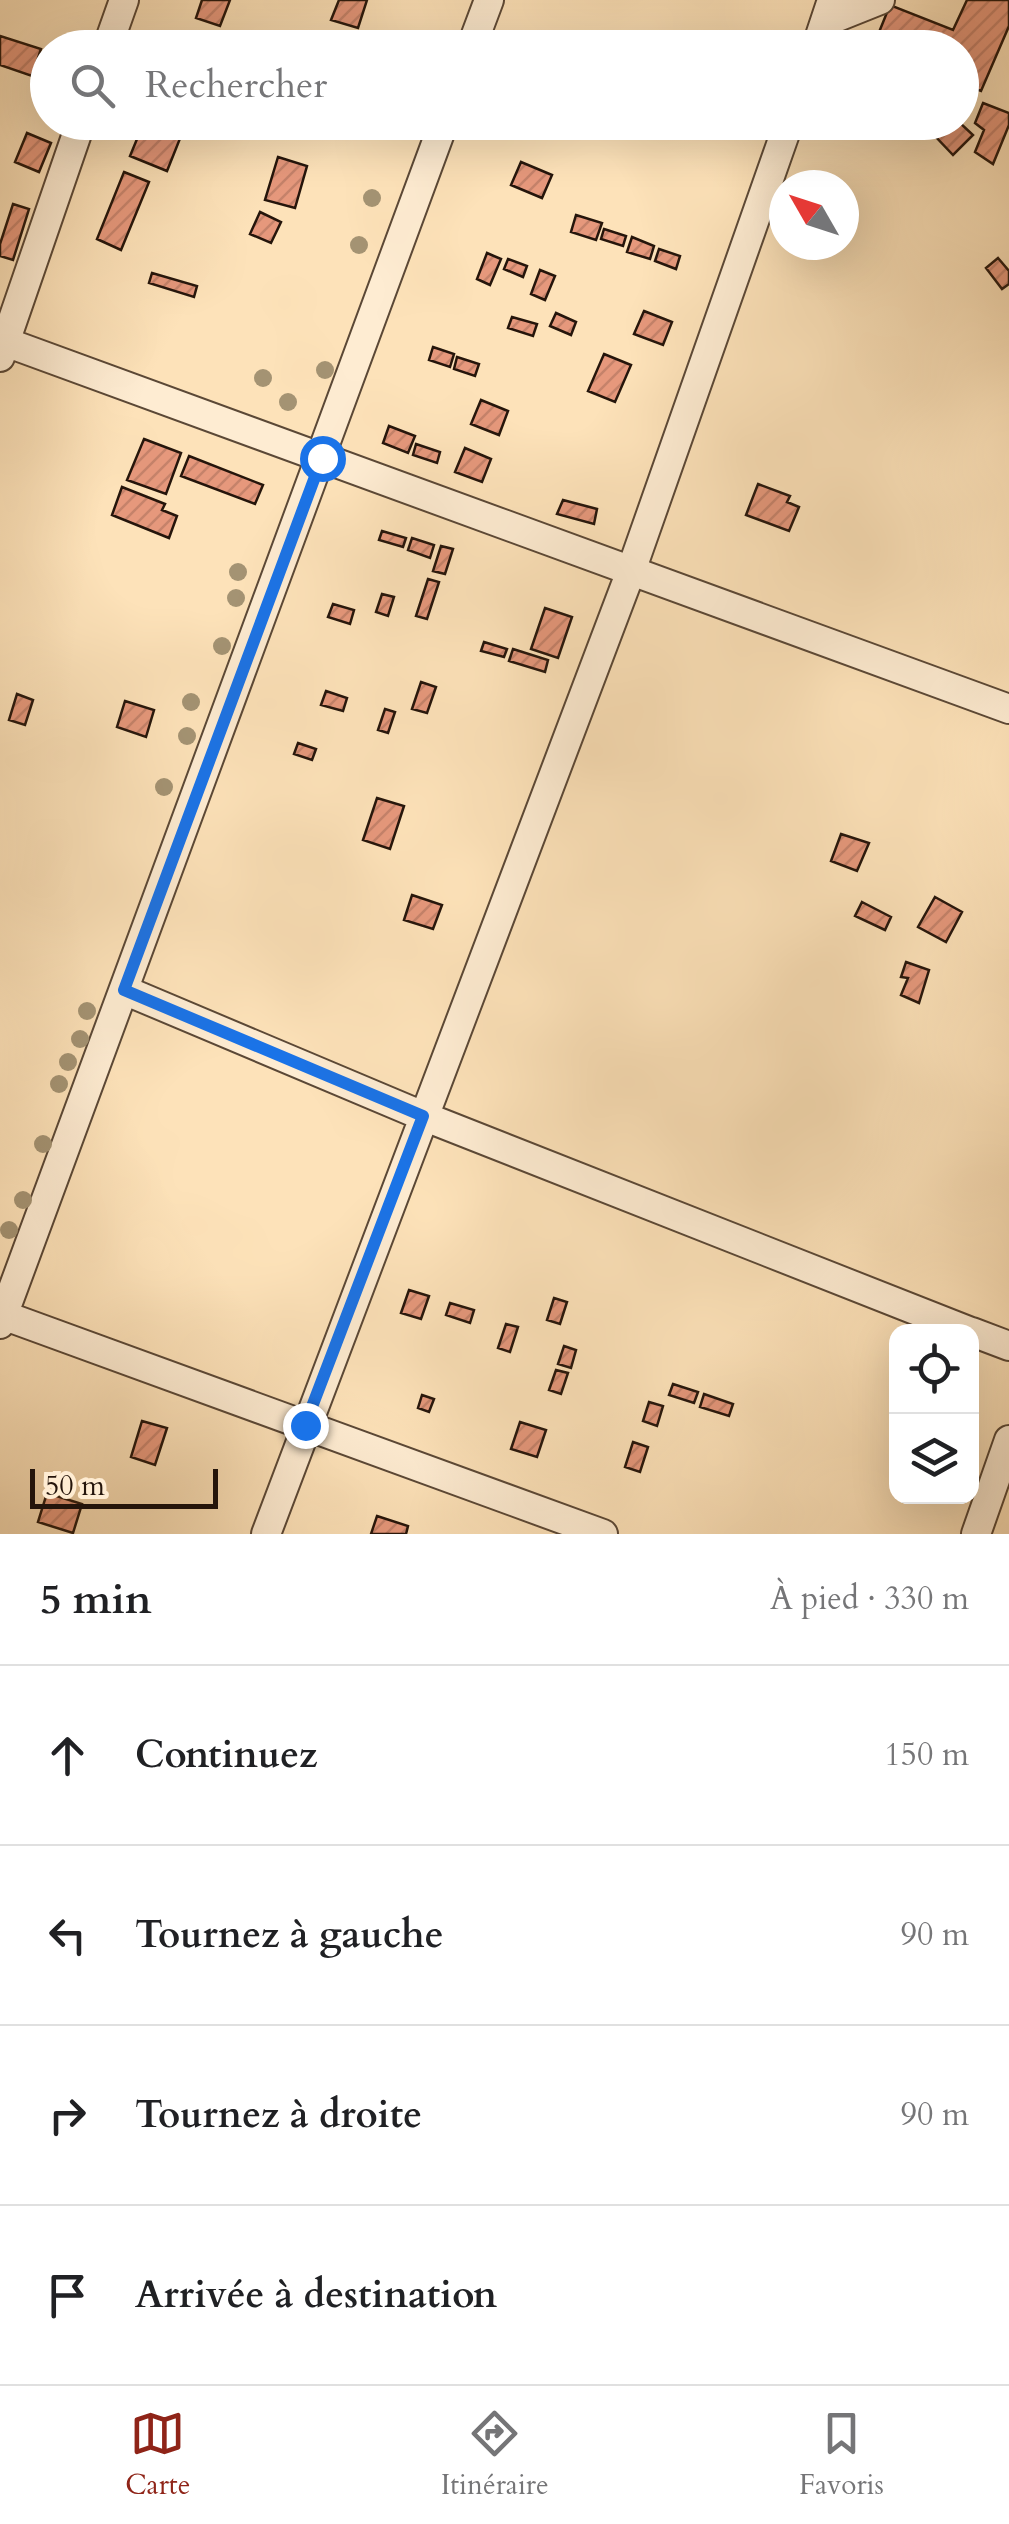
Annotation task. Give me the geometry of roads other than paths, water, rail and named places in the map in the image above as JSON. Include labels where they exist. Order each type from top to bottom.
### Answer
[{"type":"street","points":[[113,30],[124,0]]},
{"type":"street","points":[[478,30],[489,0]]},
{"type":"street","points":[[824,23],[880,0]]},
{"type":"street","points":[[75,140],[2,346],[322,458],[1009,709]]},
{"type":"street","points":[[437,140],[1,1318],[604,1534]]},
{"type":"street","points":[[266,1534],[630,570],[783,140]]},
{"type":"street","points":[[124,990],[423,1116],[951,1324]]},
{"type":"street","points":[[979,1335],[1009,1346]]},
{"type":"street","points":[[976,1534],[1009,1440]]}]
